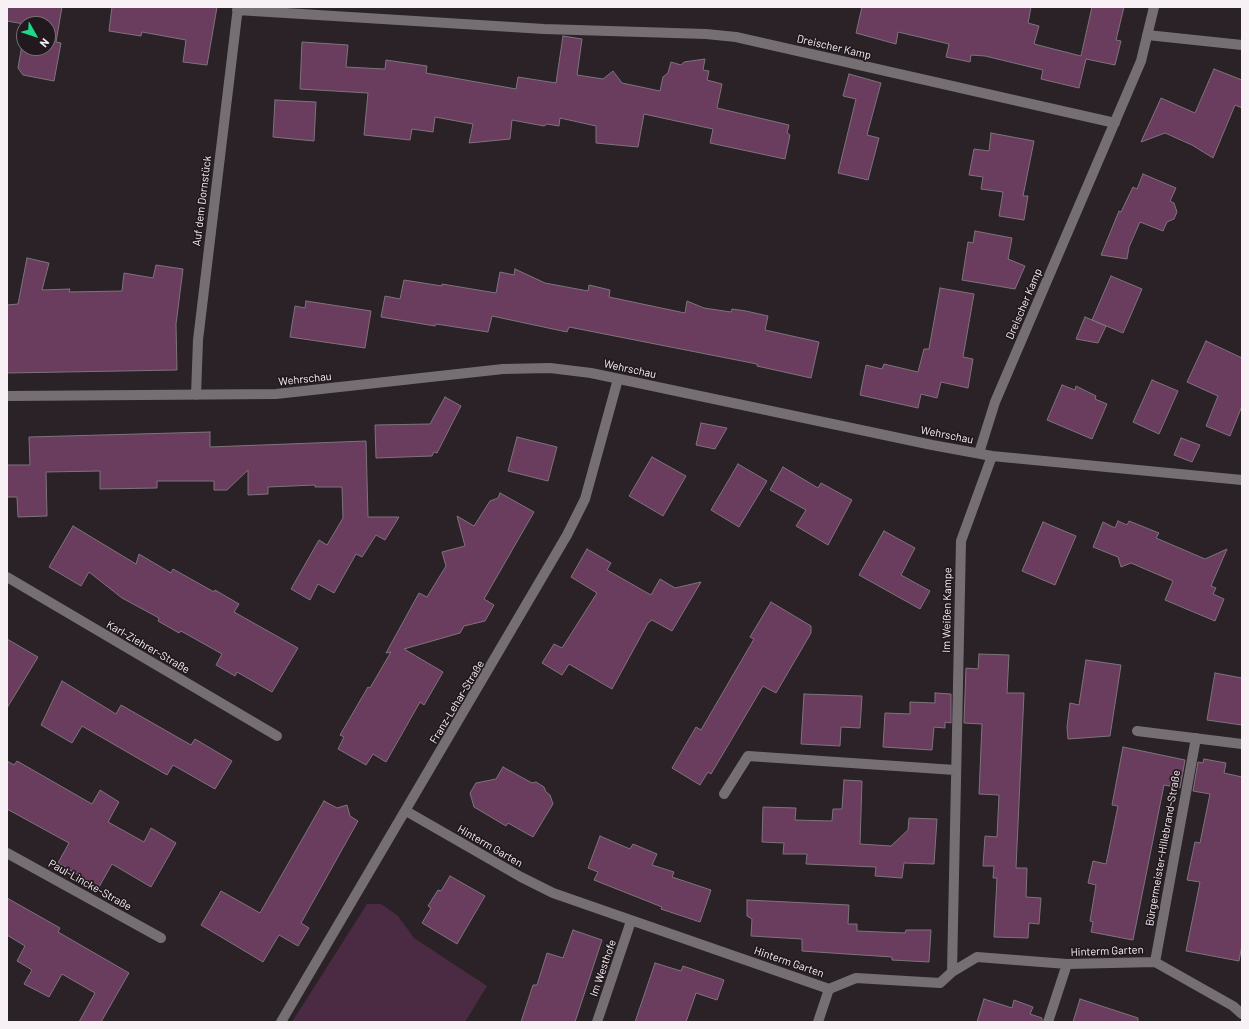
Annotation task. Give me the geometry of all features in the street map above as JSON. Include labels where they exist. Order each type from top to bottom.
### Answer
[{"type":"street","name":"Dreischer Kamp","points":[[979,453],[994,402],[1141,61],[1154,7]]},
{"type":"street","name":"Auf dem Dornstück","points":[[196,394],[198,340],[237,9],[544,29]]},
{"type":"street","name":"Dreischer Kamp","points":[[544,29],[706,34],[736,37],[1115,123]]},
{"type":"street","points":[[1147,35],[1242,45]]},
{"type":"street","name":"Wehrschau","points":[[7,396],[276,394],[503,369],[550,368],[591,373],[932,445],[992,456],[1242,480]]},
{"type":"street","name":"Franz-Lehar-Straße","points":[[281,1022],[536,591],[573,524],[585,500],[618,379]]},
{"type":"street","name":"Im Weißen Kampe","points":[[952,972],[955,770],[961,541],[992,456]]},
{"type":"street","name":"Karl-Ziehrer-Straße","points":[[7,577],[277,736]]},
{"type":"street","points":[[1137,731],[1242,744]]},
{"type":"street","name":"Bürgermeister-Hillebrand-Straße","points":[[1155,962],[1196,738]]},
{"type":"street","points":[[724,794],[748,756],[955,770]]},
{"type":"street","name":"Hinterm Garten","points":[[406,811],[546,890],[829,989],[856,978],[940,983],[952,972],[977,956],[1067,964],[1155,962],[1233,1006],[1242,1014]]},
{"type":"street","name":"Paul-Lincke-Straße","points":[[7,853],[161,938]]},
{"type":"street","name":"Im Westhofe","points":[[597,1022],[631,921]]},
{"type":"street","points":[[1048,1022],[1067,964]]},
{"type":"street","points":[[818,1022],[829,989]]},
{"type":"shaded area","points":[[367,904],[381,904],[398,916],[414,938],[487,986],[465,1022],[292,1022]]},
{"type":"building","points":[[7,7],[62,7],[56,42],[56,16],[16,16],[16,23],[7,21]]},
{"type":"building","points":[[112,7],[217,7],[207,65],[183,62],[186,40],[142,32],[141,36],[109,31]]},
{"type":"building","points":[[862,7],[1031,7],[1028,23],[1039,26],[1034,44],[1081,56],[1092,7],[1124,7],[1116,40],[1121,41],[1115,65],[1086,59],[1079,88],[1041,79],[1043,70],[985,56],[971,55],[970,62],[946,57],[949,44],[898,32],[896,44],[856,33]]},
{"type":"building","points":[[563,36],[582,39],[577,75],[603,79],[613,71],[622,83],[660,91],[663,77],[668,73],[671,62],[681,65],[684,62],[705,59],[703,70],[709,71],[707,80],[722,84],[717,108],[789,125],[787,133],[790,135],[785,159],[710,143],[713,129],[644,114],[638,147],[596,143],[596,126],[560,118],[559,126],[547,124],[544,126],[512,120],[510,139],[469,143],[473,124],[435,117],[433,132],[412,129],[410,140],[364,135],[368,93],[300,89],[302,42],[348,45],[346,67],[385,69],[386,60],[427,66],[426,73],[516,89],[518,77],[556,83]]},
{"type":"building","points":[[56,42],[61,43],[54,81],[23,75],[18,68],[20,56],[56,56]]},
{"type":"building","points":[[1214,69],[1242,80],[1242,108],[1235,105],[1213,158],[1192,145],[1165,133],[1141,142],[1161,98],[1195,113]]},
{"type":"building","points":[[849,74],[881,83],[867,135],[879,138],[868,180],[838,173],[856,99],[843,96]]},
{"type":"building","points":[[275,100],[316,102],[314,141],[273,137]]},
{"type":"building","points":[[991,133],[1034,141],[1023,196],[1028,196],[1024,220],[999,216],[1003,192],[981,189],[983,177],[969,175],[974,149],[989,151]]},
{"type":"building","points":[[1143,174],[1176,188],[1170,201],[1174,203],[1177,212],[1174,219],[1167,222],[1163,231],[1140,222],[1129,247],[1127,259],[1101,255],[1119,211],[1121,212],[1133,187],[1137,189]]},
{"type":"building","points":[[975,231],[1012,238],[1008,259],[1025,266],[1015,289],[962,280],[968,242],[973,243]]},
{"type":"building","points":[[27,258],[49,263],[42,290],[70,289],[69,292],[122,291],[124,273],[153,278],[156,265],[183,269],[176,324],[177,370],[7,373],[7,305],[18,304]]},
{"type":"building","points":[[515,269],[545,283],[588,291],[589,285],[610,290],[609,297],[685,313],[687,301],[704,308],[731,312],[732,309],[768,316],[765,330],[819,342],[811,378],[757,366],[757,364],[569,327],[567,332],[492,316],[488,332],[436,324],[435,326],[381,317],[385,296],[400,299],[404,280],[442,286],[442,284],[496,293],[500,272],[514,275]]},
{"type":"building","points":[[1111,276],[1142,289],[1123,333],[1092,320]]},
{"type":"building","points":[[940,288],[974,294],[963,357],[973,359],[968,388],[941,382],[937,398],[921,394],[918,408],[860,395],[866,365],[882,369],[884,364],[918,372],[924,349],[929,349]]},
{"type":"building","points":[[306,301],[371,311],[365,348],[290,337],[295,306],[305,308]]},
{"type":"building","points":[[1085,317],[1106,326],[1098,343],[1076,339]]},
{"type":"building","points":[[1206,341],[1242,358],[1242,406],[1230,436],[1206,426],[1218,396],[1187,382]]},
{"type":"building","points":[[1152,380],[1178,391],[1159,434],[1133,422]]},
{"type":"building","points":[[1062,385],[1075,390],[1076,386],[1096,396],[1095,399],[1107,404],[1092,439],[1047,420]]},
{"type":"building","points":[[445,397],[461,406],[437,453],[434,452],[432,456],[376,458],[375,425],[430,424]]},
{"type":"building","points":[[701,423],[727,428],[715,449],[696,445]]},
{"type":"building","points":[[210,432],[210,447],[366,441],[368,517],[399,517],[385,540],[376,535],[362,557],[356,554],[334,593],[318,584],[310,600],[291,589],[319,540],[327,545],[343,518],[342,487],[315,487],[315,485],[268,487],[268,494],[248,495],[248,470],[227,490],[214,490],[214,481],[157,481],[157,488],[100,489],[100,471],[46,472],[47,516],[18,517],[17,497],[7,497],[7,465],[30,465],[29,437]]},
{"type":"building","points":[[517,437],[557,447],[548,481],[508,471]]},
{"type":"building","points":[[1181,438],[1200,445],[1192,462],[1174,455]]},
{"type":"building","points":[[652,457],[686,476],[663,516],[629,496]]},
{"type":"building","points":[[738,464],[767,481],[739,527],[711,510]]},
{"type":"building","points":[[783,467],[818,488],[821,483],[852,500],[828,545],[796,526],[806,510],[770,490]]},
{"type":"building","points":[[500,493],[534,512],[484,599],[494,605],[485,621],[464,626],[460,633],[404,649],[443,672],[424,705],[420,702],[386,762],[373,754],[366,765],[338,749],[344,737],[340,735],[368,687],[370,688],[391,652],[386,653],[419,593],[427,597],[446,566],[442,552],[465,546],[457,516],[474,526],[490,501],[498,498]]},
{"type":"building","points":[[1118,521],[1127,525],[1129,521],[1159,533],[1156,538],[1205,559],[1227,549],[1211,586],[1216,588],[1213,594],[1224,599],[1215,621],[1165,600],[1173,581],[1131,563],[1121,567],[1118,557],[1093,547],[1103,522],[1115,528]]},
{"type":"building","points":[[1043,522],[1076,536],[1055,585],[1022,571]]},
{"type":"building","points":[[73,526],[136,564],[139,554],[171,573],[173,569],[214,592],[215,590],[239,604],[234,612],[298,648],[272,692],[237,672],[235,676],[216,665],[222,654],[181,631],[179,633],[158,621],[159,618],[122,598],[89,572],[81,586],[49,567]]},
{"type":"building","points":[[884,531],[915,548],[901,575],[930,591],[920,609],[859,575]]},
{"type":"building","points":[[587,549],[611,563],[607,570],[651,595],[660,579],[675,588],[701,582],[672,631],[652,620],[648,623],[612,689],[569,664],[562,675],[542,663],[554,644],[562,648],[597,593],[571,577]]},
{"type":"building","points":[[771,602],[811,626],[811,633],[776,693],[763,686],[711,774],[708,772],[700,785],[672,768],[696,727],[701,730],[754,639],[750,637]]},
{"type":"building","points":[[7,639],[38,657],[7,708]]},
{"type":"building","points":[[979,654],[1009,655],[1007,693],[1024,693],[1016,868],[1027,868],[1026,897],[1041,898],[1039,924],[1029,923],[1028,938],[994,937],[997,878],[993,878],[994,866],[983,866],[985,836],[997,837],[999,795],[979,794],[982,724],[964,723],[966,668],[978,669]]},
{"type":"building","points":[[1086,660],[1121,665],[1110,736],[1068,739],[1067,727],[1070,703],[1079,705]]},
{"type":"building","points":[[1215,673],[1242,678],[1242,725],[1207,720]]},
{"type":"building","points":[[62,681],[116,714],[121,705],[191,745],[195,739],[232,761],[215,789],[173,765],[167,775],[82,726],[72,743],[41,725]]},
{"type":"building","points":[[935,693],[951,694],[951,723],[945,722],[945,728],[934,727],[932,750],[883,747],[885,713],[910,714],[910,702],[935,703]]},
{"type":"building","points":[[804,694],[862,696],[860,728],[841,727],[840,746],[801,744]]},
{"type":"building","points":[[1123,747],[1185,760],[1180,788],[1164,785],[1133,940],[1091,932],[1093,922],[1090,921],[1096,885],[1088,883],[1093,861],[1106,864],[1118,806],[1112,805]]},
{"type":"building","points":[[1204,759],[1226,763],[1224,773],[1242,777],[1242,945],[1239,961],[1186,951],[1200,882],[1187,880],[1195,842],[1200,843],[1210,794],[1193,791],[1198,762],[1203,763]]},
{"type":"building","points":[[7,761],[14,765],[17,761],[92,804],[100,790],[119,802],[108,822],[144,842],[151,828],[176,843],[151,887],[112,864],[99,887],[58,863],[69,843],[7,809]]},
{"type":"building","points":[[503,767],[532,783],[536,782],[544,787],[546,792],[550,795],[553,804],[533,837],[508,823],[506,826],[474,807],[470,793],[476,783],[496,779]]},
{"type":"building","points":[[844,780],[862,781],[860,844],[891,846],[908,830],[909,818],[937,819],[934,864],[904,863],[902,878],[875,876],[876,867],[806,864],[807,854],[783,854],[784,843],[762,842],[763,807],[796,808],[795,820],[832,821],[833,809],[842,809]]},
{"type":"building","points":[[324,801],[337,808],[347,805],[350,816],[358,821],[301,923],[309,928],[298,946],[279,935],[263,962],[201,925],[221,891],[260,913]]},
{"type":"building","points":[[600,836],[630,849],[633,844],[657,854],[652,865],[674,872],[672,877],[711,890],[700,922],[661,909],[662,907],[594,880],[598,872],[588,868]]},
{"type":"building","points":[[450,876],[485,896],[457,944],[422,923],[431,908],[428,906],[438,890],[441,891]]},
{"type":"building","points":[[7,898],[60,928],[58,932],[129,973],[101,1022],[79,1022],[95,993],[62,974],[49,997],[24,984],[32,970],[17,961],[25,946],[7,935]]},
{"type":"building","points":[[747,900],[849,905],[848,924],[857,924],[857,931],[905,933],[906,930],[931,930],[929,962],[892,960],[892,957],[802,951],[802,939],[751,936],[752,919],[747,916]]},
{"type":"building","points":[[573,930],[602,940],[575,1022],[521,1022],[533,985],[537,985],[547,953],[563,958]]},
{"type":"building","points":[[655,963],[681,971],[683,966],[724,980],[717,1000],[696,993],[686,1022],[635,1022]]},
{"type":"building","points":[[984,999],[1012,1008],[1014,1000],[1033,1007],[1030,1014],[1042,1018],[1042,1022],[977,1022]]},
{"type":"building","points":[[1080,999],[1138,1018],[1138,1022],[1073,1022]]}]
